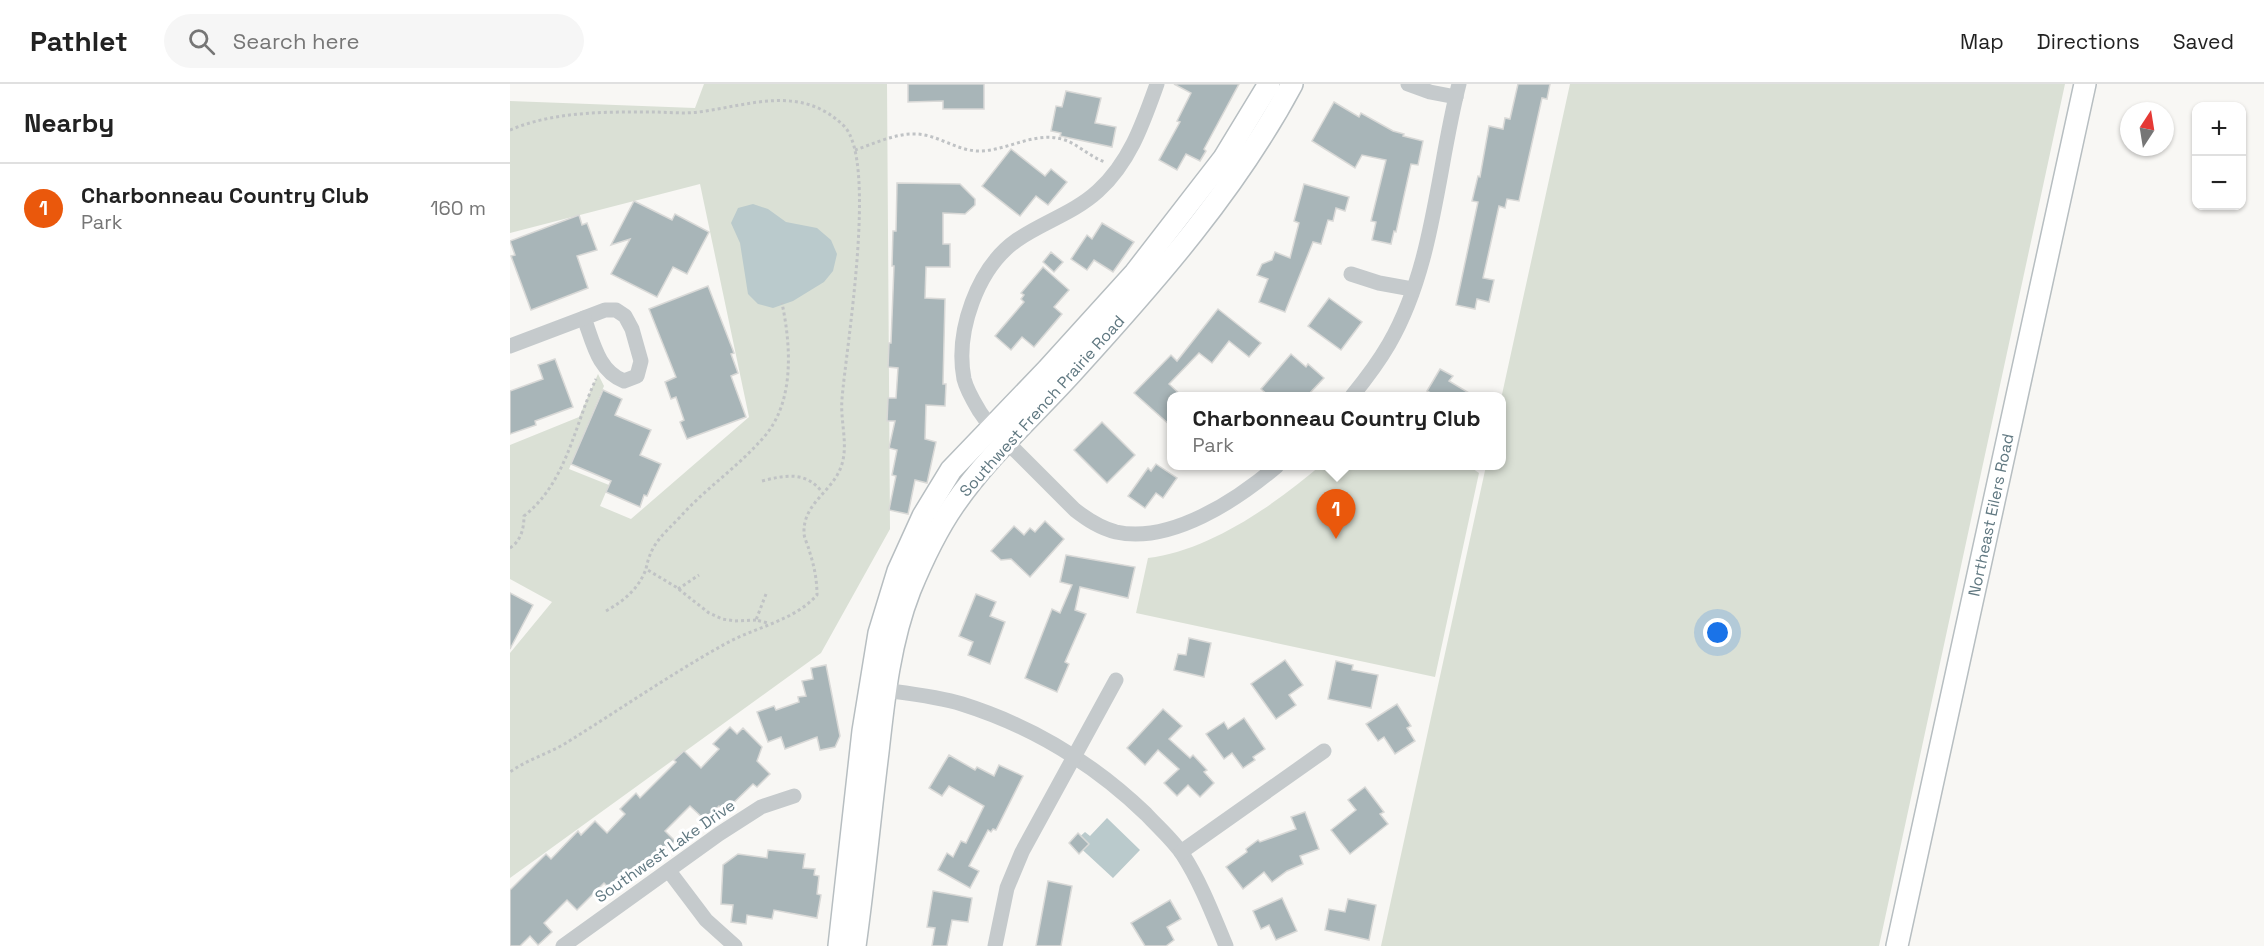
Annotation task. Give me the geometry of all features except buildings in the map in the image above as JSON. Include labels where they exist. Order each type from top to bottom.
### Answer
[{"type":"street","points":[[1157,84],[1131,149],[1110,179],[1098,192],[1071,212],[1015,241],[1002,253],[980,282],[967,320],[964,340],[964,379],[970,395],[998,434],[1088,520],[1114,532],[1128,534],[1158,532],[1215,509],[1257,483],[1271,470]]},
{"type":"street","name":"Southwest French Prairie Road","points":[[998,434],[1047,370],[1135,273],[1224,158],[1269,84]]},
{"type":"street","name":"Southwest French Prairie Road","points":[[855,946],[885,610],[897,571],[923,516],[951,470],[998,434],[1041,407],[1149,288],[1238,173],[1292,84]]},
{"type":"street","points":[[1355,392],[1389,343],[1412,289],[1435,205],[1457,90],[1430,92],[1408,84]]},
{"type":"street","name":"Northeast Eilers Road","points":[[1897,946],[2085,84]]},
{"type":"street","points":[[1351,274],[1379,283],[1412,289]]},
{"type":"street","points":[[510,346],[605,310],[616,310],[625,316],[632,329],[641,361],[637,376],[624,381],[612,377],[603,367],[584,318]]},
{"type":"street","points":[[994,946],[1007,888],[1022,852],[1116,680]]},
{"type":"street","points":[[877,690],[961,704],[1032,733],[1074,756],[1122,791],[1181,852],[1207,900],[1226,946]]},
{"type":"street","name":"Southwest French Prairie Road","points":[[839,946],[877,690]]},
{"type":"street","points":[[1181,852],[1324,751]]},
{"type":"street","name":"Southwest Lake Drive","points":[[563,946],[719,834],[761,807],[794,796]]},
{"type":"street","points":[[669,872],[706,920],[735,946]]},
{"type":"path","points":[[510,130],[585,112],[696,113],[763,99],[804,101],[825,111],[845,127],[855,150],[858,166],[859,208],[851,329],[841,403],[844,449],[841,467],[834,481],[814,502],[804,533],[814,569],[817,595],[790,616],[728,642],[690,663],[560,747],[522,763],[510,772]]},
{"type":"path","points":[[855,150],[912,134],[978,151],[991,150],[1028,139],[1044,138],[1064,140],[1090,156],[1109,164]]},
{"type":"path","points":[[606,610],[628,596],[637,586],[646,569],[652,548],[660,538],[691,504],[764,437],[780,411],[786,394],[787,356],[782,303]]},
{"type":"path","points":[[510,548],[519,538],[524,527],[524,516],[542,500],[555,481],[603,367]]},
{"type":"path","points":[[762,481],[795,475],[807,478],[822,492]]},
{"type":"path","points":[[646,569],[678,589],[700,608],[722,619],[756,620],[770,623]]},
{"type":"path","points":[[678,589],[699,575]]},
{"type":"path","points":[[756,620],[766,594]]},
{"type":"shaded area","points":[[704,84],[887,84],[890,529],[821,653],[510,878],[510,653],[552,602],[510,579],[510,445],[579,417],[598,374],[604,386],[569,469],[609,485],[600,506],[631,519],[749,417],[700,184],[510,233],[510,101],[695,108]]},
{"type":"shaded area","points":[[1570,84],[2065,84],[1879,946],[1381,946],[1485,470],[1506,470],[1506,392],[1503,392]]},
{"type":"shaded area","points":[[753,204],[768,209],[786,222],[817,228],[831,240],[837,254],[833,271],[824,282],[793,301],[773,308],[758,304],[748,294],[740,243],[731,223],[738,208]]},
{"type":"shaded area","points":[[1315,470],[1475,470],[1479,473],[1435,677],[1136,613],[1148,558],[1171,554],[1217,536],[1240,524],[1282,496]]},
{"type":"shaded area","points":[[1107,818],[1140,850],[1113,878],[1074,842],[1085,832],[1090,836]]},
{"type":"place","name":"Charbonneau Country Club","points":[[1336,539]]}]
